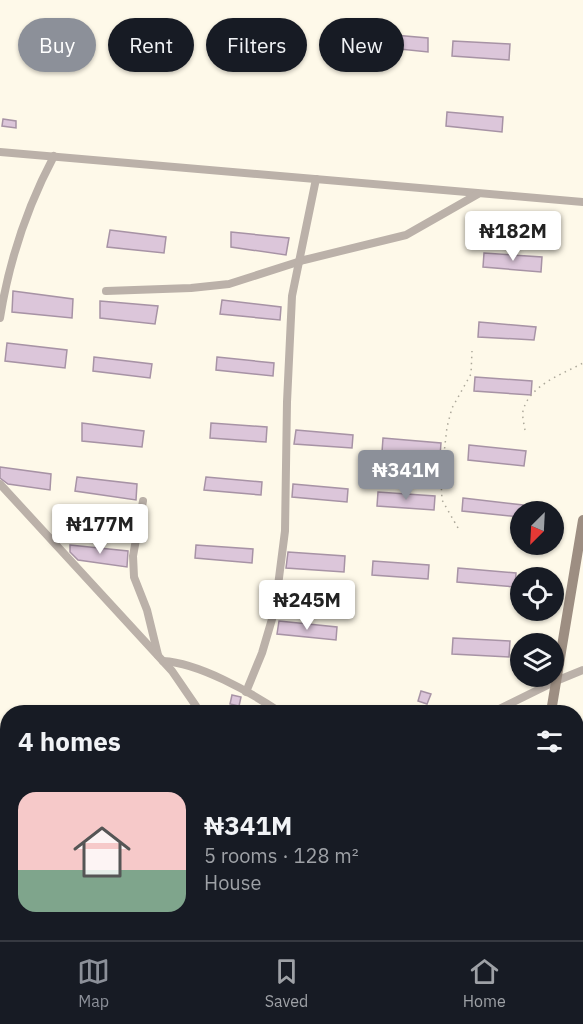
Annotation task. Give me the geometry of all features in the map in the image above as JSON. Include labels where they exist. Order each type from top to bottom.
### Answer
[{"type":"main road","points":[[564,639],[580,555],[583,520]]},
{"type":"main road","points":[[552,705],[555,687]]},
{"type":"street","points":[[0,152],[583,202]]},
{"type":"street","points":[[0,318],[22,226],[54,156]]},
{"type":"street","points":[[246,692],[262,653],[275,609],[283,542],[292,296],[315,179]]},
{"type":"street","points":[[106,291],[191,288],[229,284],[297,263],[406,235],[479,193]]},
{"type":"street","points":[[0,484],[161,659],[183,685],[195,705]]},
{"type":"street","points":[[143,501],[133,556],[134,578],[147,610],[161,659]]},
{"type":"street","points":[[161,659],[176,662],[227,681],[268,705]]},
{"type":"street","points":[[564,678],[583,670]]},
{"type":"street","points":[[507,705],[544,687]]},
{"type":"path","points":[[458,528],[442,500],[441,480],[452,408],[471,374],[471,351]]},
{"type":"path","points":[[525,430],[523,410],[529,399],[540,387],[583,363]]},
{"type":"building","points":[[404,36],[428,38],[428,52],[404,49]]},
{"type":"building","points":[[453,41],[510,44],[509,60],[452,56]]},
{"type":"building","points":[[447,112],[503,117],[502,132],[446,126]]},
{"type":"building","points":[[3,119],[16,121],[16,128],[2,126]]},
{"type":"building","points":[[110,230],[166,237],[164,253],[107,247]]},
{"type":"building","points":[[231,232],[289,238],[286,255],[231,247]]},
{"type":"building","points":[[484,253],[542,257],[541,272],[483,267]]},
{"type":"building","points":[[13,291],[73,299],[72,318],[12,312]]},
{"type":"building","points":[[222,300],[281,307],[280,320],[220,314]]},
{"type":"building","points":[[100,301],[158,306],[155,324],[100,318]]},
{"type":"building","points":[[479,322],[536,327],[534,340],[478,337]]},
{"type":"building","points":[[7,343],[67,350],[65,368],[5,361]]},
{"type":"building","points":[[94,357],[152,364],[150,378],[93,371]]},
{"type":"building","points":[[217,357],[274,363],[273,376],[216,370]]},
{"type":"building","points":[[475,377],[532,381],[531,395],[474,391]]},
{"type":"building","points":[[82,423],[144,431],[142,447],[82,441]]},
{"type":"building","points":[[211,423],[267,427],[266,442],[210,438]]},
{"type":"building","points":[[296,430],[353,435],[352,448],[294,444]]},
{"type":"building","points":[[383,438],[441,443],[440,456],[382,452]]},
{"type":"building","points":[[469,445],[526,451],[524,466],[468,460]]},
{"type":"building","points":[[0,467],[51,474],[50,490],[8,484],[0,478]]},
{"type":"building","points":[[77,477],[137,484],[136,500],[75,491]]},
{"type":"building","points":[[206,477],[262,482],[261,495],[204,490]]},
{"type":"building","points":[[293,484],[348,489],[347,502],[292,497]]},
{"type":"building","points":[[378,492],[435,496],[434,510],[377,506]]},
{"type":"building","points":[[463,498],[510,503],[510,516],[462,511]]},
{"type":"building","points":[[70,545],[128,551],[127,567],[78,560],[70,552]]},
{"type":"building","points":[[196,545],[253,549],[252,563],[195,558]]},
{"type":"building","points":[[288,552],[345,556],[344,572],[286,568]]},
{"type":"building","points":[[373,561],[429,565],[428,579],[372,575]]},
{"type":"building","points":[[458,568],[510,572],[510,587],[457,582]]},
{"type":"building","points":[[279,621],[337,627],[336,640],[277,634]]},
{"type":"building","points":[[453,638],[510,641],[509,657],[452,654]]},
{"type":"building","points":[[421,691],[431,694],[427,704],[418,701]]},
{"type":"building","points":[[232,695],[241,697],[239,705],[230,704]]}]
